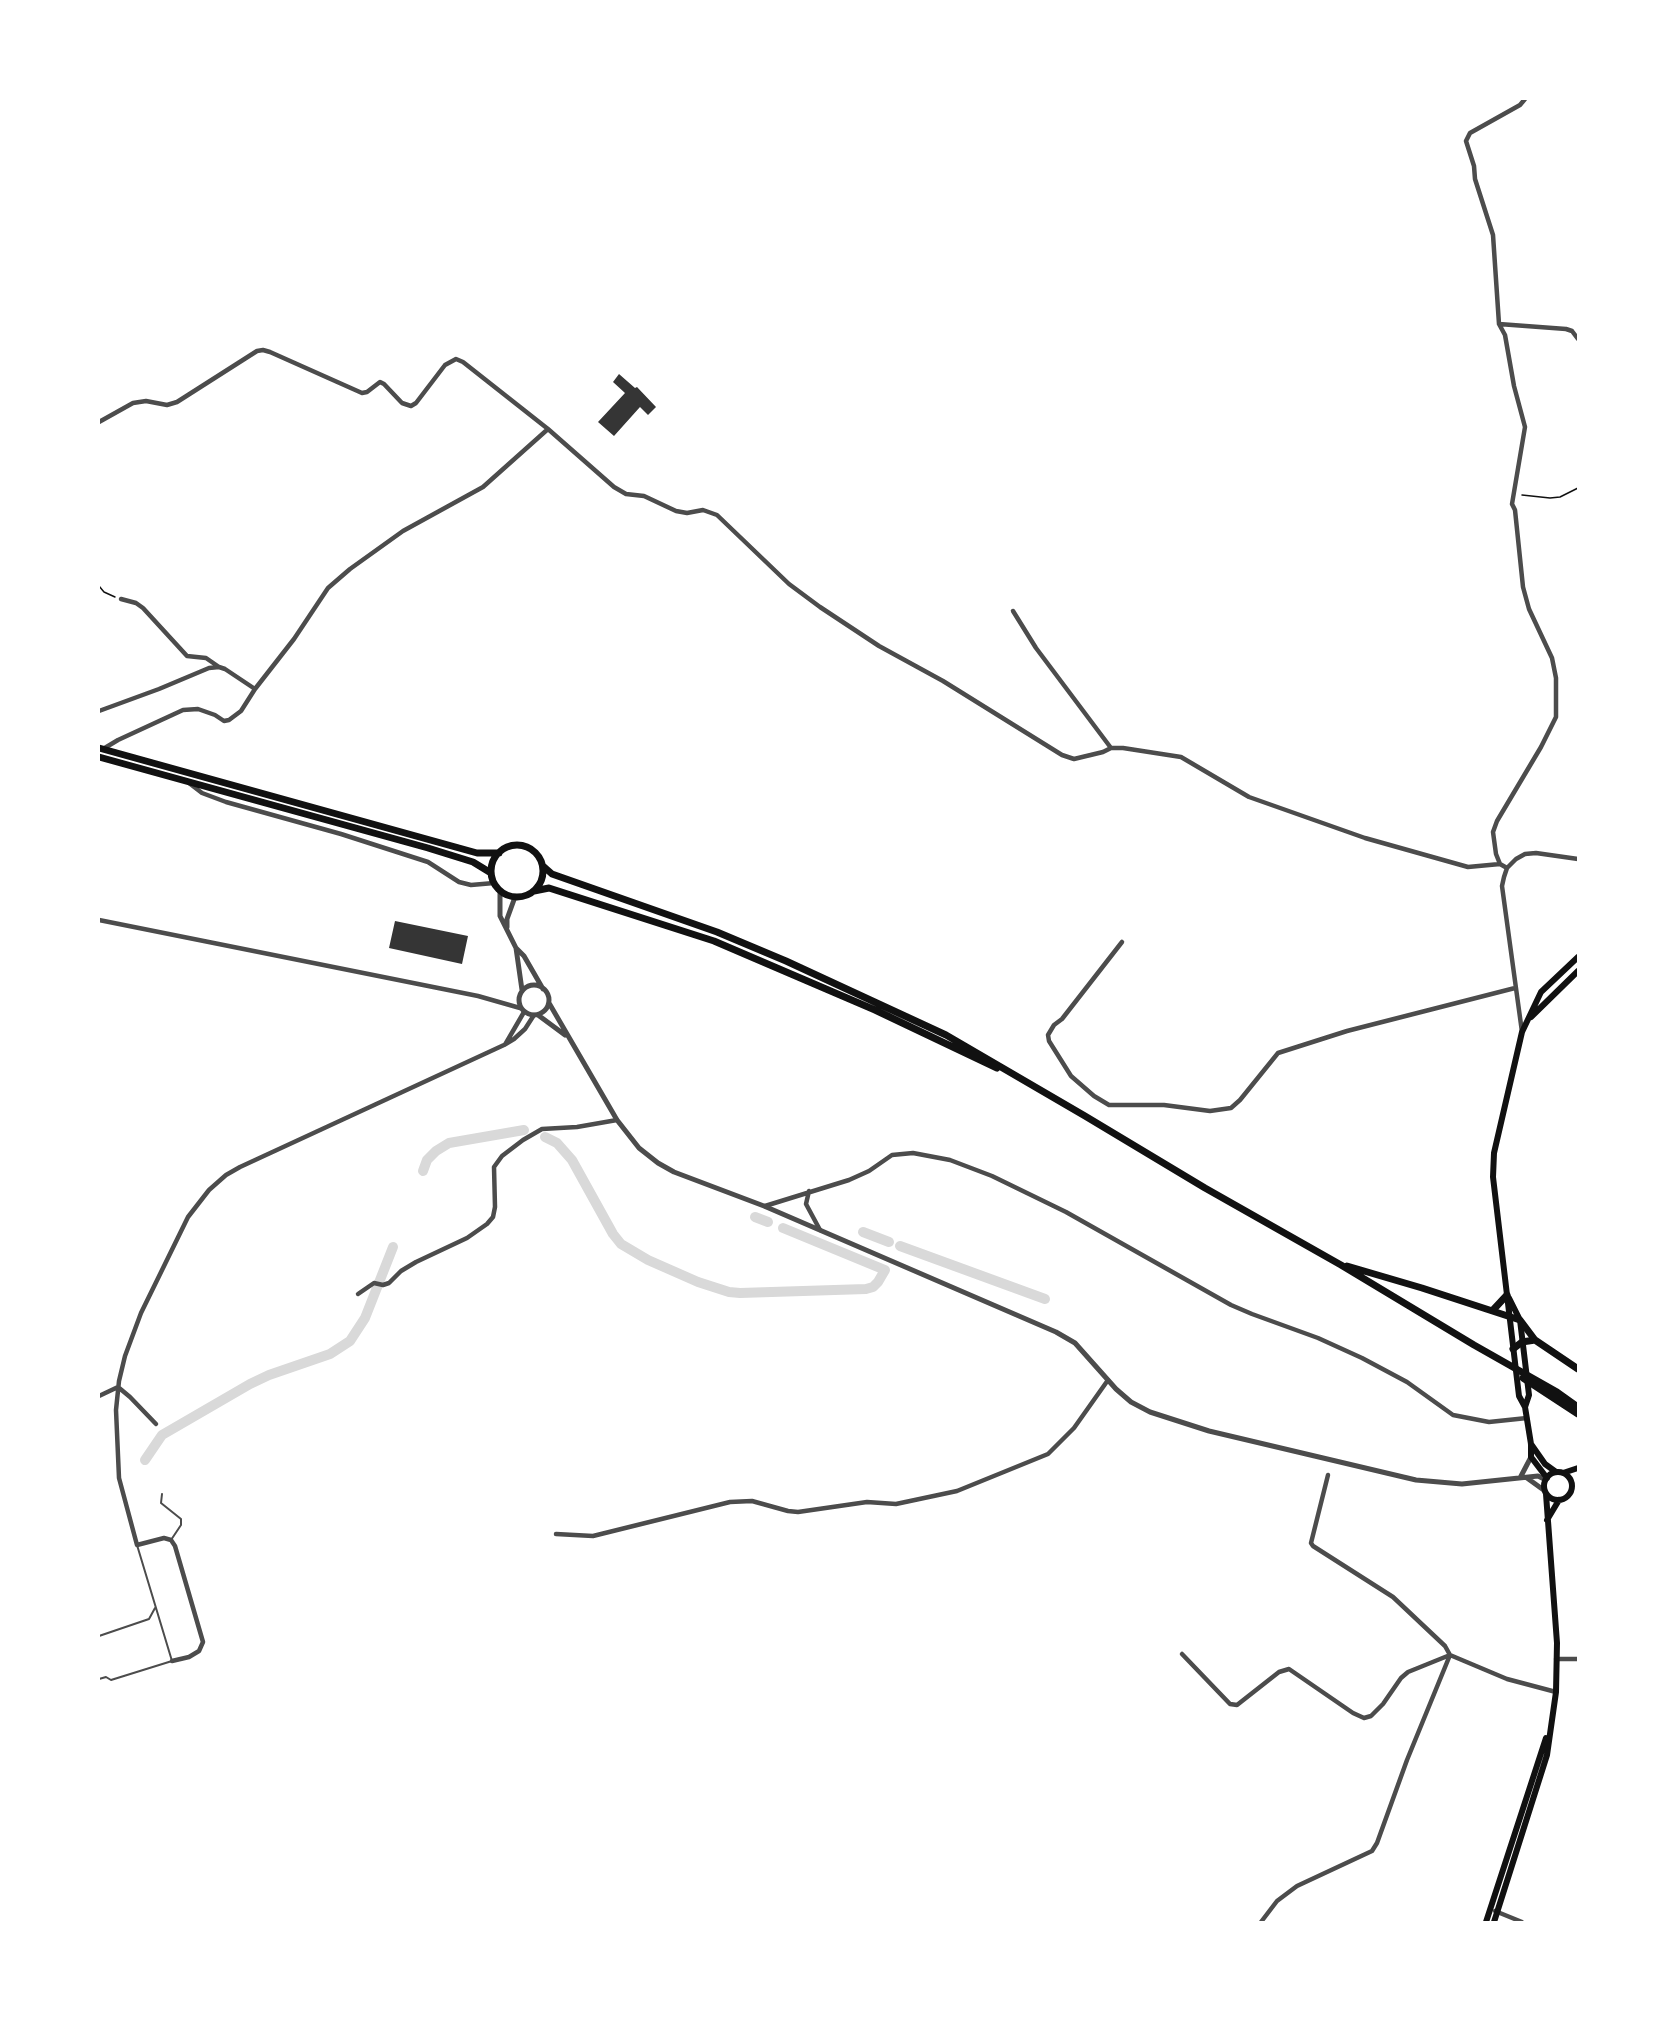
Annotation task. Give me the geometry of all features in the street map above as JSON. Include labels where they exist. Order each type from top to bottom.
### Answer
[{"type":"main road","points":[[101,749],[477,853],[498,853],[511,846],[525,846],[536,854],[543,866],[552,874],[717,933],[786,961],[946,1035],[1557,1392],[1578,1407]]},
{"type":"main road","points":[[99,757],[473,862],[491,873]]},
{"type":"main road","points":[[498,853],[491,873],[494,883],[507,895],[525,896],[534,891],[549,888],[714,941],[875,1010],[1029,1084]]},
{"type":"main road","points":[[534,891],[540,884],[543,866]]},
{"type":"main road","points":[[1494,1922],[1547,1755],[1556,1692],[1556,1626],[1546,1479],[1531,1457],[1525,1407],[1518,1390],[1492,1178],[1494,1153],[1522,1032],[1541,992],[1578,957]]},
{"type":"main road","points":[[1529,1020],[1578,971]]},
{"type":"main road","points":[[1341,1265],[1359,1268],[1520,1320]]},
{"type":"main road","points":[[1493,1310],[1507,1295]]},
{"type":"main road","points":[[1507,1295],[1520,1320],[1535,1340],[1578,1369]]},
{"type":"main road","points":[[1520,1320],[1529,1395],[1525,1407]]},
{"type":"main road","points":[[1514,1351],[1522,1342],[1535,1340]]},
{"type":"main road","points":[[1474,1345],[1578,1414]]},
{"type":"main road","points":[[1531,1444],[1545,1464],[1575,1482],[1570,1495],[1559,1500],[1552,1499],[1546,1492]]},
{"type":"main road","points":[[1546,1479],[1578,1468]]},
{"type":"main road","points":[[1547,1520],[1559,1500]]},
{"type":"main road","points":[[1486,1922],[1551,1723]]},
{"type":"street","points":[[1500,864],[1493,832],[1556,717],[1556,678],[1552,658],[1529,609],[1523,587],[1512,495],[1525,427],[1514,386],[1505,335],[1499,324],[1493,235],[1466,141],[1470,134],[1520,105],[1525,99]]},
{"type":"street","points":[[1499,324],[1566,329],[1572,331],[1578,339]]},
{"type":"street","points":[[99,422],[133,403],[146,401],[167,405],[177,402],[257,351],[263,350],[362,393],[380,382],[402,403],[411,406],[416,403],[445,365],[456,359],[463,362],[548,429],[614,487],[626,494],[644,496],[676,511],[687,513],[703,510],[717,515],[789,584],[820,607],[879,646],[943,681],[1062,755],[1074,759],[1111,748],[1123,748],[1181,757],[1249,797],[1365,838],[1440,861],[1468,867],[1500,864],[1508,868]]},
{"type":"street","points":[[101,749],[183,710],[198,709],[224,721],[229,720],[241,711],[328,588],[350,569],[403,531],[483,487],[548,429]]},
{"type":"street","points":[[121,599],[136,603],[143,608],[187,656],[206,658],[255,689]]},
{"type":"street","points":[[1012,611],[1036,648],[1111,748]]},
{"type":"street","points":[[99,711],[198,672],[219,667]]},
{"type":"street","points":[[187,782],[202,793],[226,802],[341,834],[428,862],[459,882],[471,885],[494,883]]},
{"type":"street","points":[[1522,1032],[1502,886],[1508,868],[1516,859],[1525,854],[1536,853],[1578,859]]},
{"type":"street","points":[[500,890],[500,916],[516,948],[522,990],[518,999],[522,1010],[504,1045]]},
{"type":"street","points":[[508,931],[507,919],[515,897]]},
{"type":"street","points":[[99,920],[477,996],[536,1015],[568,1038]]},
{"type":"street","points":[[1122,942],[1048,1035],[1049,1041],[1071,1076],[1094,1096],[1109,1105],[1164,1106],[1210,1111],[1231,1108],[1278,1053],[1347,1031],[1515,988]]},
{"type":"street","points":[[516,948],[524,956],[568,1038],[617,1120],[639,1148],[674,1172],[764,1206],[1056,1332],[1075,1343],[1108,1380],[1139,1407],[1209,1431],[1416,1480],[1462,1484],[1538,1476],[1546,1479]]},
{"type":"street","points":[[522,990],[533,985],[543,989]]},
{"type":"street","points":[[172,1661],[198,1652],[204,1642],[175,1546],[171,1540],[164,1538],[136,1545],[119,1478],[116,1442],[118,1387],[125,1356],[141,1313],[188,1217],[208,1190],[226,1175],[504,1045],[525,1029],[549,1003]]},
{"type":"street","points":[[358,1294],[374,1283],[383,1285],[389,1283],[401,1271],[467,1238],[487,1224],[493,1217],[495,1207],[494,1167],[502,1156],[523,1140],[542,1130],[617,1120]]},
{"type":"street","points":[[764,1206],[849,1180],[869,1171],[892,1155],[913,1153],[950,1160],[992,1176],[1066,1212],[1231,1305],[1318,1338],[1362,1358],[1407,1382],[1453,1415],[1489,1422],[1527,1418]]},
{"type":"street","points":[[809,1191],[806,1204],[821,1232]]},
{"type":"street","points":[[556,1534],[593,1536],[730,1502],[752,1502],[798,1512],[879,1501],[896,1504],[957,1491],[1048,1454],[1074,1428],[1108,1380]]},
{"type":"street","points":[[99,1396],[118,1387]]},
{"type":"street","points":[[118,1387],[156,1424]]},
{"type":"street","points":[[1523,1478],[1531,1457]]},
{"type":"street","points":[[1328,1475],[1312,1546],[1393,1598],[1445,1646],[1450,1655],[1507,1679],[1556,1692]]},
{"type":"street","points":[[1523,1478],[1546,1492]]},
{"type":"street","points":[[1182,1654],[1230,1704],[1238,1705],[1279,1672],[1289,1669],[1353,1713],[1364,1718],[1371,1716],[1383,1704],[1401,1678],[1428,1663],[1450,1655]]},
{"type":"street","points":[[1261,1922],[1277,1901],[1297,1886],[1372,1851],[1450,1655]]},
{"type":"street","points":[[1556,1659],[1578,1659]]},
{"type":"street","points":[[1490,1909],[1522,1922]]},
{"type":"lane","points":[[162,1494],[161,1503],[181,1519],[181,1525],[171,1540]]},
{"type":"lane","points":[[99,1679],[106,1677],[111,1680],[172,1661],[136,1545]]},
{"type":"lane","points":[[99,1635],[149,1619],[155,1608]]},
{"type":"path","points":[[1512,495],[1560,497],[1578,488]]},
{"type":"path","points":[[99,586],[104,592],[121,599]]},
{"type":"building","points":[[619,374],[635,388],[637,387],[656,407],[648,415],[640,407],[614,436],[598,422],[625,393],[613,382]]},
{"type":"building","points":[[395,921],[468,936],[462,964],[389,948]]},
{"type":"waterway","points":[[423,1171],[427,1160],[449,1143],[524,1130]]},
{"type":"waterway","points":[[545,1137],[557,1143],[572,1160],[613,1234],[621,1244],[648,1260],[698,1282],[729,1292],[740,1293],[866,1289],[873,1287],[885,1270],[783,1228]]},
{"type":"waterway","points":[[755,1217],[768,1222]]},
{"type":"waterway","points":[[863,1232],[889,1242]]},
{"type":"waterway","points":[[900,1246],[1045,1299]]},
{"type":"waterway","points":[[145,1460],[162,1435],[250,1384],[330,1354],[350,1341],[365,1318],[393,1247]]}]
